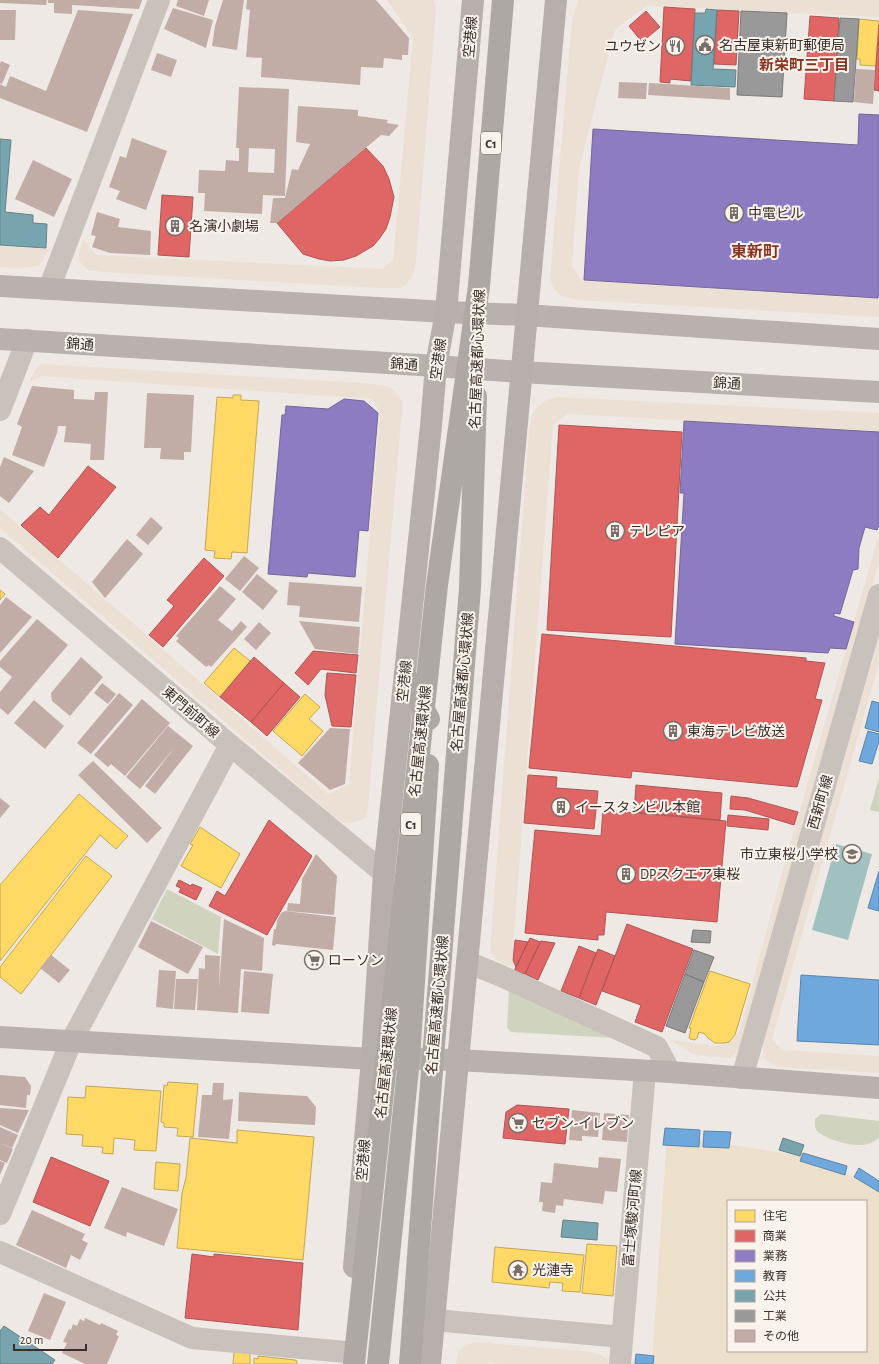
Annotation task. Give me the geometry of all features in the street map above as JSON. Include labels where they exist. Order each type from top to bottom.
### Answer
[{"type":"highway","name":"名古屋高速都心環状線","points":[[410,1364],[470,588],[479,286],[503,0]]},
{"type":"highway","name":"名古屋高速環状線","points":[[348,1360],[437,585],[479,286]]},
{"type":"highway","points":[[378,1364],[409,1059],[430,722],[405,675]]},
{"type":"main road","name":"空港線","points":[[348,1360],[372,1060],[384,873],[436,366],[446,312],[474,0]]},
{"type":"main road","points":[[430,1364],[556,0]]},
{"type":"street","points":[[49,289],[159,0]]},
{"type":"street","points":[[0,286],[446,312],[526,315],[879,338]]},
{"type":"street","name":"錦通","points":[[0,339],[521,372],[879,392]]},
{"type":"street","points":[[0,410],[27,340]]},
{"type":"street","name":"東門前町線","points":[[0,548],[230,745],[384,873]]},
{"type":"street","name":"西新町線","points":[[742,1078],[879,595]]},
{"type":"street","points":[[0,1214],[71,1042],[230,745]]},
{"type":"street","points":[[467,962],[658,1047],[670,1072]]},
{"type":"street","points":[[0,1037],[372,1060],[458,1060],[670,1072],[879,1088]]},
{"type":"street","name":"富士塚駿河町線","points":[[620,1364],[645,1071]]},
{"type":"street","points":[[0,1252],[192,1338],[348,1360]]},
{"type":"street","points":[[434,1320],[622,1337]]},
{"type":"green space","points":[[879,778],[879,812],[870,810]]},
{"type":"green space","points":[[167,889],[221,917],[218,954],[152,919]]},
{"type":"green space","points":[[509,990],[615,1038],[511,1032],[507,1027]]},
{"type":"green space","points":[[821,1114],[879,1121],[879,1138],[863,1145],[849,1144],[834,1140],[821,1134],[815,1128],[815,1119]]},
{"type":"sand","points":[[667,1135],[816,1158],[879,1192],[879,1364],[652,1364]]},
{"type":"shaded area","points":[[387,0],[434,0],[436,9],[416,260],[414,272],[407,284],[401,288],[378,288],[103,272],[88,270],[80,262],[79,251],[83,239],[97,255],[382,269],[393,260],[413,38]]},
{"type":"shaded area","points":[[579,0],[879,0],[879,17],[647,6],[615,29],[579,169],[572,266],[582,281],[879,299],[879,317],[578,300],[558,294],[550,279],[571,30],[574,12]]},
{"type":"shaded area","points":[[0,246],[49,249],[39,265],[16,268],[0,267]]},
{"type":"shaded area","points":[[42,364],[363,383],[386,386],[396,392],[402,401],[403,408],[368,807],[366,816],[362,820],[351,823],[342,822],[335,817],[0,528],[0,509],[328,794],[349,784],[380,412],[372,399],[41,376],[29,382],[36,368]]},
{"type":"shaded area","points":[[557,397],[879,413],[879,431],[567,414],[553,425],[512,959],[514,968],[496,960],[490,952],[529,431],[532,415],[539,405],[547,400]]},
{"type":"shaded area","points":[[879,534],[879,562],[742,1046],[732,1057],[728,1058],[695,1055],[670,1040],[717,1046],[729,1043],[740,1030],[785,862]]},
{"type":"shaded area","points":[[879,638],[879,663],[772,1039],[782,1050],[879,1056],[879,1073],[780,1067],[766,1060],[763,1054],[763,1041]]},
{"type":"shaded area","points":[[476,1342],[593,1352],[607,1359],[609,1364],[456,1364],[458,1354],[465,1345]]},
{"type":"water","points":[[836,844],[872,854],[848,940],[812,930]]},
{"type":"building: 住宅","points":[[859,19],[879,21],[876,66],[860,65],[860,59],[857,59]]},
{"type":"building: 住宅","points":[[233,395],[241,395],[241,400],[259,401],[247,553],[232,552],[231,559],[214,558],[215,551],[205,550],[217,397],[233,398]]},
{"type":"building: 住宅","points":[[0,590],[5,594],[0,600]]},
{"type":"building: 住宅","points":[[234,648],[250,661],[220,697],[204,683]]},
{"type":"building: 住宅","points":[[305,694],[320,707],[309,719],[323,731],[302,756],[273,731]]},
{"type":"building: 住宅","points":[[79,794],[128,836],[116,849],[100,835],[0,961],[0,885]]},
{"type":"building: 住宅","points":[[200,827],[240,854],[221,888],[181,866],[193,845],[190,844]]},
{"type":"building: 住宅","points":[[86,856],[112,876],[21,994],[0,977],[0,967]]},
{"type":"building: 住宅","points":[[710,971],[750,984],[735,1035],[729,1042],[715,1043],[705,1034],[699,1032],[695,1040],[689,1038],[691,1028],[689,1028]]},
{"type":"building: 住宅","points":[[168,1082],[198,1084],[193,1137],[177,1136],[178,1128],[164,1127],[164,1123],[161,1122],[164,1085],[167,1086]]},
{"type":"building: 住宅","points":[[86,1086],[161,1091],[156,1151],[134,1150],[135,1140],[114,1138],[113,1154],[102,1153],[103,1147],[82,1146],[83,1135],[66,1134],[68,1097],[85,1098]]},
{"type":"building: 住宅","points":[[237,1130],[314,1137],[303,1260],[177,1248],[182,1193],[186,1178],[190,1138],[237,1143]]},
{"type":"building: 住宅","points":[[156,1162],[180,1164],[178,1191],[154,1189]]},
{"type":"building: 住宅","points":[[587,1244],[617,1246],[613,1296],[582,1293]]},
{"type":"building: 住宅","points":[[495,1247],[584,1255],[580,1292],[562,1291],[563,1283],[550,1282],[549,1288],[492,1282]]},
{"type":"building: 住宅","points":[[234,1352],[250,1353],[250,1364],[233,1364]]},
{"type":"building: 住宅","points":[[258,1356],[295,1360],[297,1361],[297,1364],[254,1364],[254,1358],[258,1359]]},
{"type":"building: 商業","points":[[664,7],[695,9],[691,81],[670,79],[670,83],[660,82]]},
{"type":"building: 商業","points":[[717,10],[739,11],[736,65],[714,64]]},
{"type":"building: 商業","points":[[646,11],[660,27],[642,42],[629,26]]},
{"type":"building: 商業","points":[[810,16],[839,18],[834,101],[804,99]]},
{"type":"building: 商業","points":[[879,25],[879,91],[874,90]]},
{"type":"building: 商業","points":[[366,148],[383,166],[389,179],[394,197],[386,229],[373,246],[356,256],[344,260],[330,261],[303,254],[277,223]]},
{"type":"building: 商業","name":"名演小劇場","points":[[162,195],[193,197],[189,257],[158,255]]},
{"type":"building: 商業","name":"テレピア","points":[[559,425],[682,432],[671,637],[547,630]]},
{"type":"building: 商業","points":[[88,466],[116,487],[58,558],[21,525],[40,507],[49,515]]},
{"type":"building: 商業","points":[[204,558],[224,576],[163,647],[149,635],[174,606],[167,600]]},
{"type":"building: 商業","name":"東海テレビ放送","points":[[542,634],[806,658],[806,661],[825,663],[815,699],[822,700],[797,787],[632,771],[631,778],[529,768]]},
{"type":"building: 商業","points":[[313,651],[358,655],[356,673],[321,669],[308,685],[295,673]]},
{"type":"building: 商業","points":[[254,657],[284,683],[251,722],[220,697]]},
{"type":"building: 商業","points":[[327,673],[356,675],[351,727],[332,726],[325,695]]},
{"type":"building: 商業","points":[[284,683],[300,697],[267,736],[251,722]]},
{"type":"building: 商業","name":"イースタンビル本館","points":[[528,775],[557,777],[556,788],[598,791],[594,829],[524,823]]},
{"type":"building: 商業","points":[[636,785],[722,793],[720,820],[634,812]]},
{"type":"building: 商業","points":[[731,796],[748,798],[798,812],[794,825],[745,810],[730,809]]},
{"type":"building: 商業","name":"DPスクエア東桜","points":[[603,810],[726,821],[717,922],[606,912],[604,935],[598,935],[598,940],[525,933],[535,830],[601,836]]},
{"type":"building: 商業","points":[[728,815],[769,819],[768,830],[727,826]]},
{"type":"building: 商業","points":[[269,820],[312,856],[267,935],[209,906],[217,891],[225,896]]},
{"type":"building: 商業","points":[[179,880],[191,886],[192,884],[202,888],[196,900],[179,892],[181,888],[176,886]]},
{"type":"building: 商業","points":[[627,924],[693,949],[662,1032],[635,1022],[641,1005],[602,991]]},
{"type":"building: 商業","points":[[530,938],[540,942],[525,974],[523,973],[522,975],[515,972],[515,969]]},
{"type":"building: 商業","points":[[515,940],[528,942],[516,967],[513,960]]},
{"type":"building: 商業","points":[[541,941],[555,943],[538,980],[525,974]]},
{"type":"building: 商業","points":[[579,946],[596,953],[579,998],[561,991]]},
{"type":"building: 商業","points":[[598,949],[615,956],[596,1005],[579,998]]},
{"type":"building: 商業","points":[[517,1105],[569,1109],[565,1144],[503,1138],[506,1112]]},
{"type":"building: 商業","points":[[51,1157],[109,1181],[90,1226],[33,1202]]},
{"type":"building: 商業","points":[[192,1254],[214,1257],[214,1254],[303,1263],[298,1330],[185,1318]]},
{"type":"building: 業務","name":"中電ビル","points":[[859,114],[879,115],[878,298],[584,280],[593,129],[858,145]]},
{"type":"building: 業務","points":[[344,399],[364,401],[378,413],[368,531],[359,530],[355,577],[308,573],[307,577],[268,574],[282,415],[285,415],[286,406],[328,409]]},
{"type":"building: 業務","points":[[684,421],[879,432],[879,525],[877,530],[865,527],[859,548],[858,569],[853,570],[840,614],[834,613],[834,616],[854,622],[846,649],[830,648],[828,653],[675,644],[684,493],[680,493]]},
{"type":"building: 教育","points":[[872,701],[879,703],[879,732],[865,728]]},
{"type":"building: 教育","points":[[868,731],[879,734],[879,741],[872,764],[859,761]]},
{"type":"building: 教育","points":[[879,871],[879,911],[868,908]]},
{"type":"building: 教育","points":[[801,975],[879,980],[879,1045],[797,1041]]},
{"type":"building: 教育","points":[[665,1128],[700,1130],[699,1147],[663,1145]]},
{"type":"building: 教育","points":[[704,1131],[731,1132],[729,1148],[703,1147]]},
{"type":"building: 教育","points":[[803,1153],[847,1166],[845,1175],[800,1161]]},
{"type":"building: 教育","points":[[859,1168],[879,1181],[879,1192],[854,1177]]},
{"type":"building: 教育","points":[[636,1354],[654,1356],[653,1364],[635,1364]]},
{"type":"building: 公共","points":[[706,9],[717,10],[713,69],[736,70],[735,87],[691,85],[695,13],[705,13]]},
{"type":"building: 公共","points":[[0,139],[11,140],[5,212],[33,215],[33,223],[47,224],[46,248],[0,245]]},
{"type":"building: 公共","points":[[783,1138],[804,1145],[800,1156],[779,1150]]},
{"type":"building: 公共","points":[[563,1220],[598,1223],[597,1240],[561,1237]]},
{"type":"building: 公共","points":[[4,1326],[55,1360],[52,1364],[0,1364],[0,1331]]},
{"type":"building: 工業","points":[[741,11],[787,13],[782,97],[737,95]]},
{"type":"building: 工業","points":[[840,18],[859,19],[853,102],[834,101]]},
{"type":"building: 工業","points":[[693,930],[711,931],[710,943],[691,942]]},
{"type":"building: 工業","points":[[694,950],[714,957],[704,982],[685,974]]},
{"type":"building: 工業","points":[[685,974],[704,982],[685,1033],[666,1026]]},
{"type":"building: その他","points":[[0,0],[47,0],[46,5],[0,3]]},
{"type":"building: その他","points":[[48,0],[142,0],[139,9],[72,5],[72,14],[54,13],[54,3],[48,3]]},
{"type":"building: その他","points":[[178,0],[209,0],[204,16],[176,6]]},
{"type":"building: その他","points":[[223,0],[244,0],[237,50],[212,46],[215,26]]},
{"type":"building: その他","points":[[247,0],[376,0],[409,38],[408,55],[402,55],[402,60],[384,58],[383,68],[361,67],[360,85],[261,77],[262,58],[246,57],[250,10],[246,9]]},
{"type":"building: その他","points":[[173,8],[213,20],[206,48],[164,29]]},
{"type":"building: その他","points":[[0,10],[16,10],[15,40],[0,40]]},
{"type":"building: その他","points":[[78,10],[133,14],[87,132],[0,98],[0,84],[6,87],[10,76],[46,91]]},
{"type":"building: その他","points":[[157,53],[177,60],[171,77],[151,70]]},
{"type":"building: その他","points":[[1,61],[10,65],[2,84],[0,83]]},
{"type":"building: その他","points":[[856,69],[875,70],[873,104],[854,102]]},
{"type":"building: その他","points":[[619,82],[647,83],[646,99],[618,98]]},
{"type":"building: その他","points":[[649,83],[730,88],[730,100],[648,95]]},
{"type":"building: その他","points":[[239,87],[289,89],[285,196],[263,195],[262,214],[204,211],[205,193],[198,193],[199,170],[225,171],[226,160],[239,161],[239,148],[236,148]],"holes":[[[249,148],[275,149],[274,173],[248,172]]]},
{"type":"building: その他","points":[[298,106],[358,110],[358,116],[388,120],[387,123],[399,125],[389,136],[381,135],[277,223],[270,223],[273,198],[285,198],[292,169],[298,170],[310,144],[296,142]]},
{"type":"building: その他","points":[[132,138],[167,151],[146,210],[116,199],[120,191],[109,187],[120,156],[126,158]]},
{"type":"building: その他","points":[[33,160],[72,179],[54,217],[15,199]]},
{"type":"building: その他","points":[[97,212],[120,219],[118,227],[151,231],[150,255],[110,253],[92,247],[96,236],[91,235]]},
{"type":"building: その他","points":[[32,386],[74,390],[74,399],[94,400],[95,392],[108,392],[104,460],[90,460],[91,444],[64,442],[66,426],[58,426],[57,433],[44,467],[12,455],[22,427],[17,424]]},
{"type":"building: その他","points":[[147,393],[194,395],[191,452],[184,452],[184,460],[160,459],[161,448],[144,448]]},
{"type":"building: その他","points":[[4,457],[34,471],[9,503],[0,496],[0,467]]},
{"type":"building: その他","points":[[151,517],[163,528],[148,545],[136,535]]},
{"type":"building: その他","points":[[127,539],[143,554],[105,598],[92,582]]},
{"type":"building: その他","points":[[244,556],[259,568],[240,591],[225,579]]},
{"type":"building: その他","points":[[257,574],[278,591],[263,610],[242,592]]},
{"type":"building: その他","points":[[289,582],[362,587],[359,622],[299,617],[300,606],[287,605]]},
{"type":"building: その他","points":[[220,586],[236,599],[218,620],[232,631],[241,621],[247,627],[211,667],[209,665],[206,667],[176,641],[179,638],[176,636]]},
{"type":"building: その他","points":[[6,597],[32,617],[0,653],[0,605]]},
{"type":"building: その他","points":[[37,619],[68,645],[8,715],[0,708],[0,692],[12,677],[0,667],[0,661]]},
{"type":"building: その他","points":[[299,621],[360,627],[358,654],[315,649]]},
{"type":"building: その他","points":[[259,622],[271,633],[256,650],[244,639]]},
{"type":"building: その他","points":[[81,657],[103,677],[70,716],[52,701],[51,693]]},
{"type":"building: その他","points":[[102,683],[116,694],[108,704],[94,693]]},
{"type":"building: その他","points":[[119,693],[133,705],[91,754],[77,743]]},
{"type":"building: その他","points":[[142,699],[170,723],[125,776],[111,764],[108,767],[94,755]]},
{"type":"building: その他","points":[[34,700],[64,726],[45,749],[14,723]]},
{"type":"building: その他","points":[[168,726],[193,746],[155,794],[145,786],[175,747],[140,789],[126,777]]},
{"type":"building: その他","points":[[330,728],[350,729],[345,784],[330,790],[298,763]]},
{"type":"building: その他","points":[[93,761],[162,828],[147,843],[78,775]]},
{"type":"building: その他","points":[[0,798],[10,806],[0,818]]},
{"type":"building: その他","points":[[316,854],[337,876],[334,915],[287,911],[288,903],[300,904],[302,879]]},
{"type":"building: その他","points":[[285,911],[336,917],[333,950],[276,944],[275,946],[272,945],[274,929],[276,929],[277,921],[281,913]]},
{"type":"building: その他","points":[[224,919],[264,938],[262,971],[241,969],[238,1013],[197,1010],[199,968],[205,969],[205,955],[220,956],[219,989]]},
{"type":"building: その他","points":[[151,921],[203,947],[188,974],[138,947]]},
{"type":"building: その他","points":[[51,955],[70,970],[59,983],[40,968]]},
{"type":"building: その他","points":[[159,970],[176,971],[173,1009],[156,1007]]},
{"type":"building: その他","points":[[244,971],[273,974],[269,1014],[241,1012]]},
{"type":"building: その他","points":[[176,979],[198,979],[195,1010],[174,1009]]},
{"type":"building: その他","points":[[0,1075],[25,1077],[31,1086],[30,1095],[27,1095],[26,1108],[0,1105]]},
{"type":"building: その他","points":[[213,1083],[224,1083],[223,1100],[233,1099],[229,1139],[198,1137],[202,1095],[212,1095]]},
{"type":"building: その他","points":[[239,1092],[307,1096],[316,1107],[315,1125],[238,1121]]},
{"type":"building: その他","points":[[0,1108],[29,1110],[18,1133],[0,1125]]},
{"type":"building: その他","points":[[572,1110],[600,1113],[598,1137],[582,1136],[582,1141],[569,1140]]},
{"type":"building: その他","points":[[604,1113],[629,1115],[627,1142],[602,1140]]},
{"type":"building: その他","points":[[0,1127],[18,1135],[12,1148],[0,1143]]},
{"type":"building: その他","points":[[0,1143],[13,1149],[7,1163],[0,1160]]},
{"type":"building: その他","points":[[599,1157],[621,1159],[617,1192],[605,1191],[603,1204],[564,1199],[563,1206],[556,1205],[555,1213],[542,1211],[543,1202],[539,1202],[541,1182],[552,1183],[554,1163],[598,1168]]},
{"type":"building: その他","points":[[0,1161],[5,1163],[0,1175]]},
{"type":"building: その他","points":[[122,1187],[178,1209],[164,1246],[127,1232],[126,1237],[104,1228]]},
{"type":"building: その他","points":[[32,1210],[85,1234],[82,1240],[88,1243],[80,1260],[71,1255],[66,1268],[16,1245]]},
{"type":"building: その他","points":[[44,1293],[66,1302],[50,1340],[28,1331]]},
{"type":"building: その他","points":[[85,1318],[100,1325],[101,1323],[118,1331],[116,1335],[119,1336],[107,1364],[85,1364],[62,1353],[67,1343],[63,1342],[69,1329],[71,1330],[73,1324],[77,1326],[80,1319],[84,1321]]},
{"type":"place","name":"名古屋東新町郵便局","points":[[705,45]]},
{"type":"place","name":"ユウゼン","points":[[675,46]]},
{"type":"place","name":"中電ビル","points":[[734,213]]},
{"type":"place","name":"名演小劇場","points":[[175,226]]},
{"type":"place","name":"テレピア","points":[[615,531]]},
{"type":"place","name":"東海テレビ放送","points":[[673,731]]},
{"type":"place","name":"イースタンビル本館","points":[[561,807]]},
{"type":"place","name":"市立東桜小学校","points":[[852,854]]},
{"type":"place","name":"DPスクエア東桜","points":[[626,874]]},
{"type":"place","name":"ローソン","points":[[314,960]]},
{"type":"place","name":"セブン-イレブン","points":[[518,1123]]},
{"type":"place","name":"光漣寺","points":[[518,1270]]},
{"type":"district","name":"新栄町三丁目","points":[[804,65]]},
{"type":"district","name":"東新町","points":[[755,251]]}]
